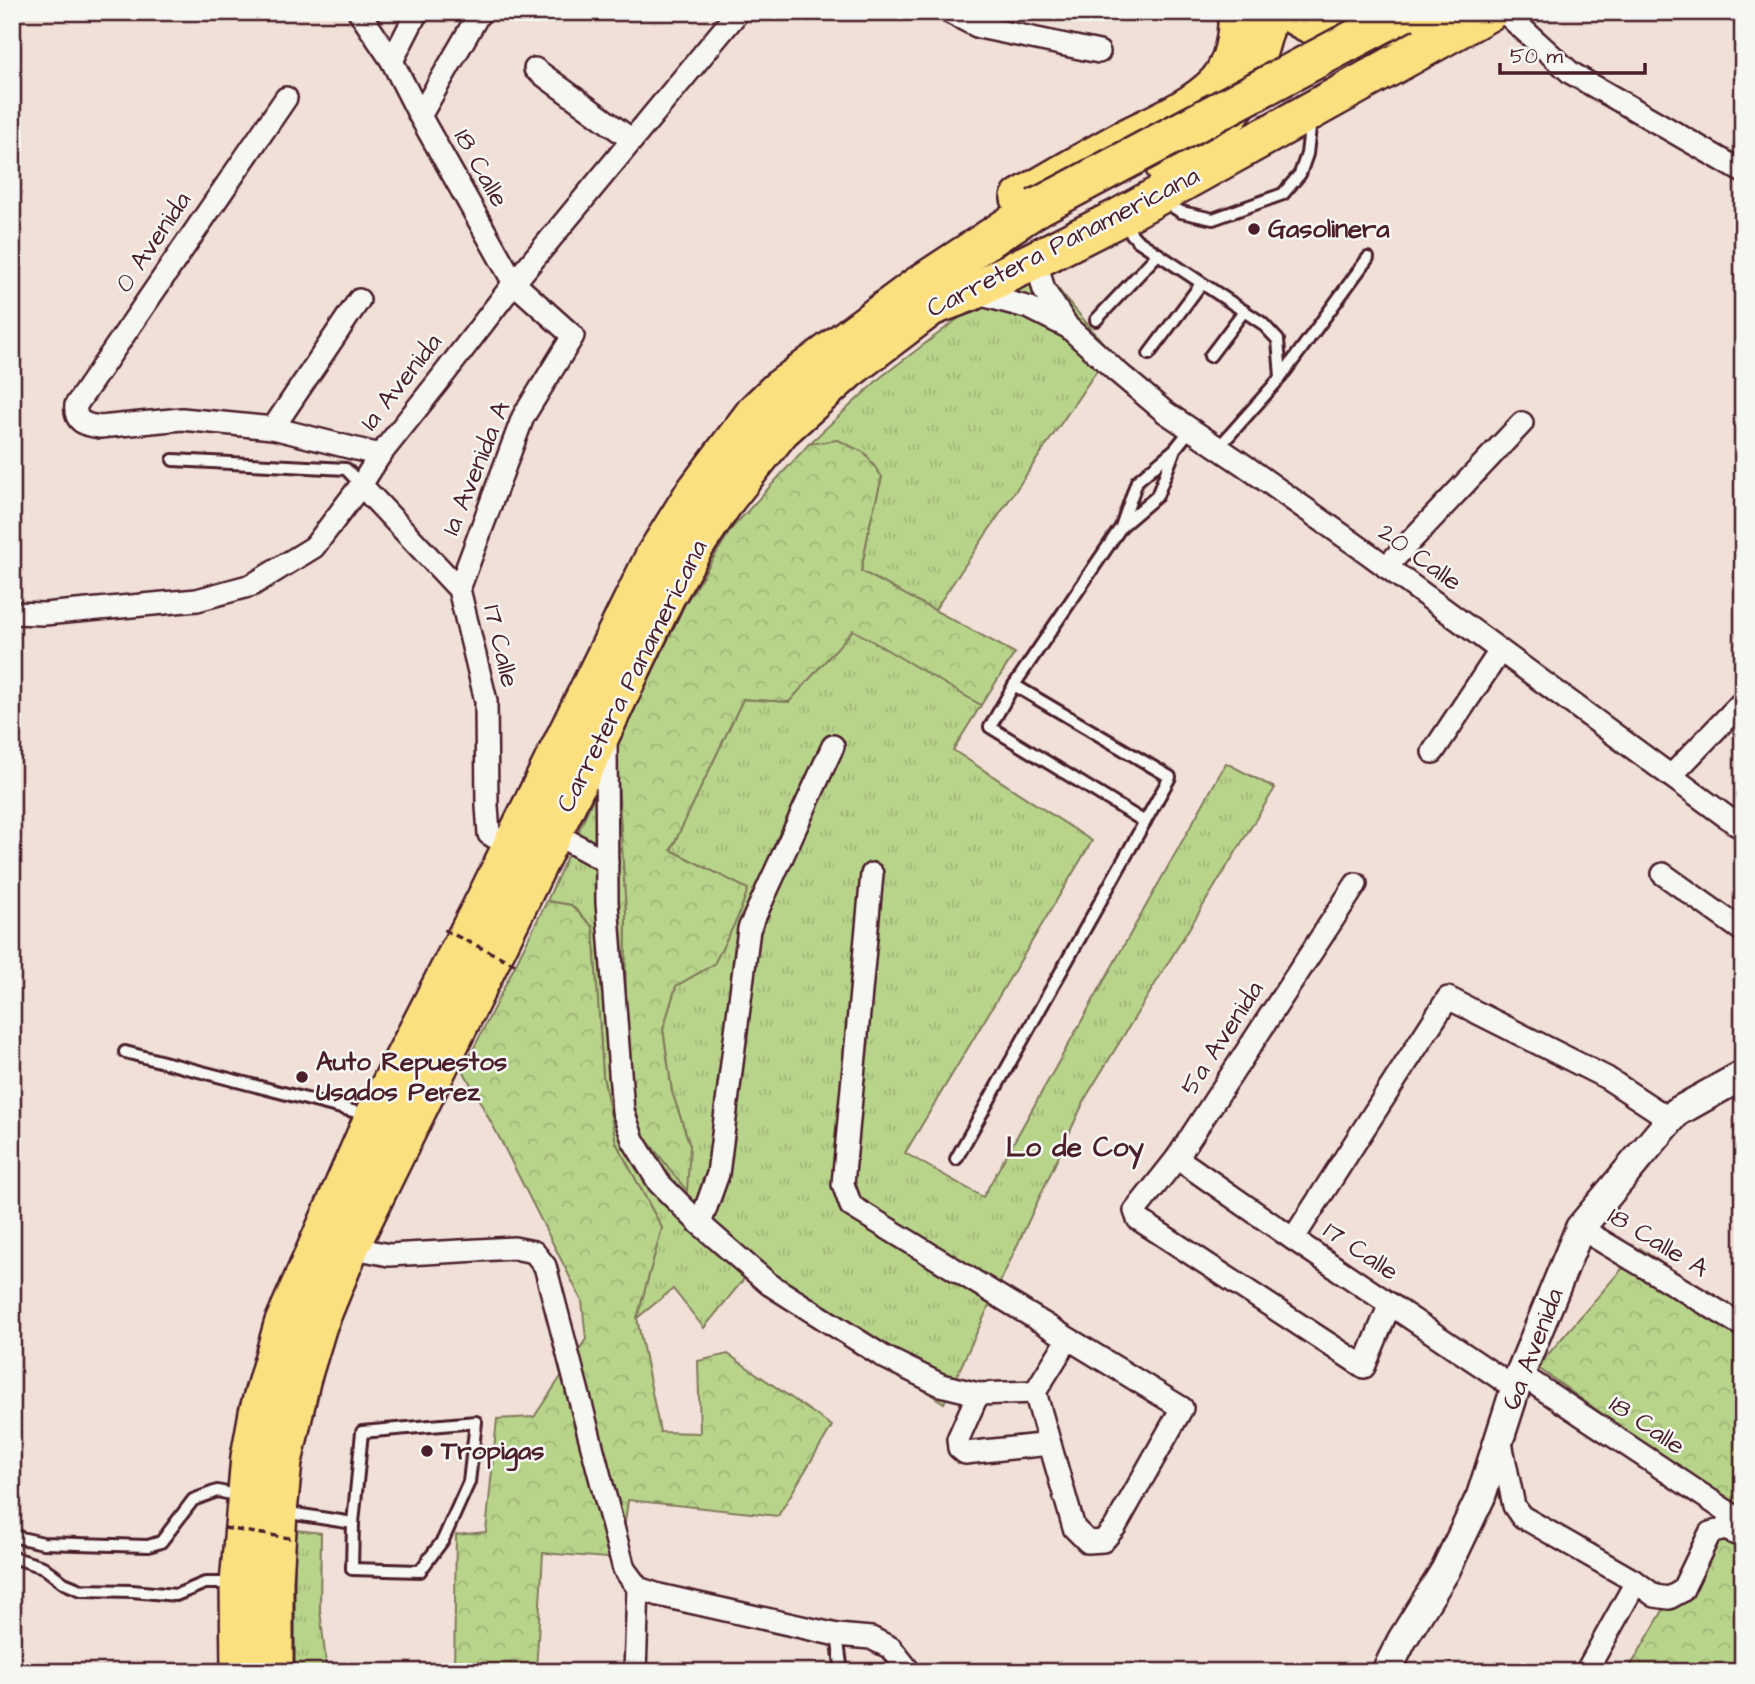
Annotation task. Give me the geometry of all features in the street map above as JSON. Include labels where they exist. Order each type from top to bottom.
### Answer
[{"type":"highway","name":"Carretera Panamericana","points":[[240,1672],[239,1584],[273,1516],[250,1457],[258,1413],[283,1325],[374,1116],[511,847],[654,556],[692,496],[756,411],[779,389],[916,287],[1036,208],[1405,12]]},
{"type":"highway","points":[[1264,17],[1301,20],[1318,29],[1335,33],[1378,30],[1430,12]]},
{"type":"highway","name":"Carretera Panamericana","points":[[274,1672],[273,1516],[301,1381],[318,1325],[350,1247],[666,596],[727,498],[781,430],[848,370],[931,307],[971,292],[1118,218],[1489,12]]},
{"type":"highway","points":[[931,307],[978,269],[1182,157],[1210,137],[1230,114],[1247,85],[1264,17]]},
{"type":"highway","points":[[779,389],[834,327],[872,294],[940,244],[1198,99],[1217,83],[1229,65],[1234,50],[1264,17]]},
{"type":"street","name":"18 Calle","points":[[359,12],[392,61],[514,283],[573,336]]},
{"type":"street","points":[[392,61],[417,12]]},
{"type":"street","points":[[420,116],[480,12]]},
{"type":"street","name":"1a Avenida","points":[[12,612],[44,614],[197,600],[252,585],[314,547],[380,455],[514,283],[738,12]]},
{"type":"street","points":[[949,12],[978,27],[1099,52]]},
{"type":"street","points":[[1504,12],[1571,73],[1743,172]]},
{"type":"street","points":[[535,69],[632,140]]},
{"type":"street","name":"0 Avenida","points":[[273,428],[182,419],[100,427],[89,425],[75,414],[76,405],[286,97]]},
{"type":"street","name":"20 Calle","points":[[1036,261],[1044,290],[1068,327],[1165,412],[1386,567],[1743,829]]},
{"type":"street","name":"20 Calle","points":[[971,292],[1030,308],[1068,327]]},
{"type":"street","points":[[359,300],[273,428],[380,455]]},
{"type":"street","name":"1a Avenida A","points":[[459,589],[523,417],[573,336]]},
{"type":"street","points":[[1386,567],[1522,423]]},
{"type":"street","name":"17 Calle","points":[[361,485],[459,589],[486,701],[489,834],[511,847]]},
{"type":"street","points":[[1433,752],[1500,651]]},
{"type":"street","points":[[1671,776],[1743,701]]},
{"type":"street","points":[[606,724],[607,902],[623,1111],[633,1140],[659,1183],[700,1224],[769,1284],[884,1357],[941,1385],[978,1394],[1035,1392]]},
{"type":"street","points":[[700,1224],[718,1174],[749,929],[833,746]]},
{"type":"street","points":[[552,832],[607,862]]},
{"type":"street","points":[[872,873],[843,1184],[851,1206],[1182,1408],[1115,1527],[1103,1541],[1088,1542],[1074,1528],[1035,1392],[1068,1339]]},
{"type":"street","points":[[1662,874],[1743,931]]},
{"type":"street","name":"5a Avenida","points":[[1356,884],[1177,1158],[1135,1211],[1138,1219],[1364,1367],[1390,1304]]},
{"type":"street","points":[[1293,1239],[1448,998],[1606,1078],[1671,1120]]},
{"type":"street","name":"6a Avenida","points":[[1387,1672],[1402,1640],[1445,1571],[1481,1496],[1518,1382],[1580,1228],[1677,1112],[1743,1075]]},
{"type":"street","name":"17 Calle","points":[[1177,1158],[1390,1304],[1518,1382]]},
{"type":"street","name":"18 Calle A","points":[[1580,1228],[1743,1326]]},
{"type":"street","points":[[350,1247],[389,1255],[514,1248],[534,1252],[545,1266],[624,1569],[638,1588],[838,1635],[871,1638],[891,1648],[910,1672]]},
{"type":"street","name":"18 Calle","points":[[1518,1382],[1743,1522]]},
{"type":"street","points":[[978,1394],[958,1439],[959,1448],[965,1453],[1050,1444]]},
{"type":"street","points":[[1500,1436],[1514,1506],[1521,1516],[1655,1595],[1669,1598],[1682,1591],[1710,1533],[1725,1529],[1743,1538]]},
{"type":"street","points":[[1586,1672],[1636,1582]]},
{"type":"street","points":[[635,1672],[638,1588]]},
{"type":"lane","points":[[1157,197],[1181,212],[1213,219],[1283,194],[1300,174],[1307,154],[1313,109]]},
{"type":"lane","points":[[1118,218],[1137,240],[1262,323],[1278,340],[1281,377]]},
{"type":"lane","points":[[1096,320],[1158,254]]},
{"type":"lane","points":[[1218,447],[1281,377],[1368,258]]},
{"type":"lane","points":[[1149,354],[1201,284]]},
{"type":"lane","points":[[1210,356],[1244,312]]},
{"type":"lane","points":[[1145,822],[990,727],[1014,685],[1121,527],[1138,481],[1175,449],[1191,429]]},
{"type":"lane","points":[[1121,527],[1157,496],[1175,449]]},
{"type":"lane","points":[[173,460],[346,469],[361,485]]},
{"type":"lane","points":[[956,1159],[1170,777],[1014,685]]},
{"type":"lane","points":[[125,1052],[374,1116]]},
{"type":"lane","points":[[476,1422],[469,1482],[443,1540],[420,1571],[352,1569],[353,1523],[362,1432],[476,1422]]},
{"type":"lane","points":[[12,1536],[43,1543],[148,1546],[161,1542],[192,1500],[217,1491],[273,1516],[353,1523]]},
{"type":"lane","points":[[12,1557],[43,1567],[64,1583],[81,1590],[176,1595],[205,1583],[239,1584]]},
{"type":"lane","points":[[838,1635],[842,1672]]},
{"type":"path","points":[[444,930],[517,965]]},
{"type":"path","points":[[224,1528],[273,1516]]},
{"type":"green space","points":[[1042,270],[1110,351],[934,611],[861,571],[882,477],[838,440],[809,444],[881,377],[963,315]]},
{"type":"green space","points":[[838,440],[865,453],[882,477],[861,571],[1015,653],[981,705],[853,630],[789,702],[743,699],[671,850],[748,889],[737,919],[714,964],[676,986],[663,1029],[672,1092],[690,1146],[687,1191],[640,1131],[625,1066],[626,911],[616,748],[684,606],[732,528],[809,444]]},
{"type":"green space","points":[[853,629],[981,705],[953,750],[1092,841],[905,1153],[983,1197],[1226,763],[1275,788],[1086,1097],[944,1403],[747,1275],[704,1328],[673,1289],[637,1318],[662,1228],[616,1143],[603,1076],[593,927],[571,905],[547,901],[616,748],[626,911],[625,1066],[690,1146],[672,1092],[663,1029],[676,986],[714,964],[671,850],[743,699],[789,702]]},
{"type":"green space","points":[[547,901],[571,905],[593,927],[603,1076],[616,1143],[662,1228],[637,1318],[660,1432],[700,1433],[698,1361],[728,1354],[832,1426],[778,1516],[628,1500],[620,1559],[543,1553],[536,1672],[454,1672],[456,1535],[486,1532],[497,1419],[534,1417],[586,1339],[582,1301],[463,1070]]},
{"type":"green space","points":[[1640,1248],[1743,1319],[1742,1672],[1627,1672],[1726,1503],[1537,1367]]},
{"type":"green space","points":[[295,1530],[321,1533],[320,1610],[327,1672],[295,1672]]},
{"type":"place","name":"Gasolinera","points":[[1254,229]]},
{"type":"place","name":"Auto Repuestos Usados Perez","points":[[302,1077]]},
{"type":"place","name":"Tropigas","points":[[427,1451]]},
{"type":"district","name":"Lo de Coy","points":[[1075,1147]]}]
